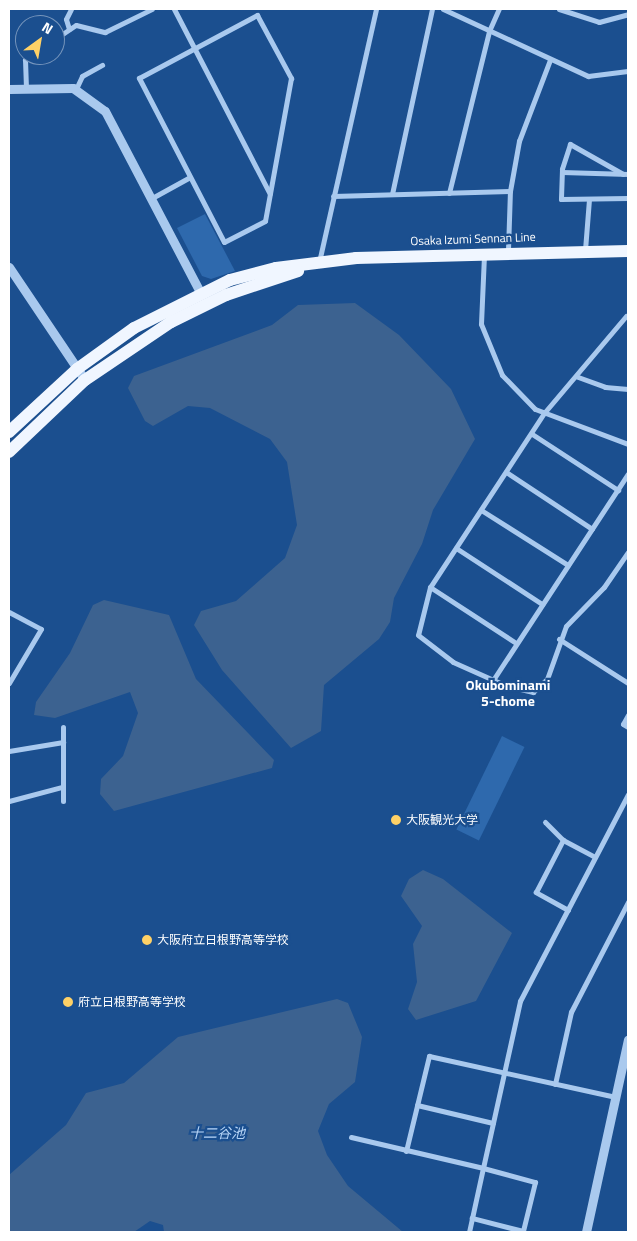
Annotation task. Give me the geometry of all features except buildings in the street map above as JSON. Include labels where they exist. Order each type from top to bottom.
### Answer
[{"type":"main road","name":"Osaka Izumi Sennan Line","points":[[9,432],[77,369],[134,328],[200,292],[276,268],[319,263],[508,250],[628,250]]},
{"type":"main road","name":"Osaka Izumi Sennan Line","points":[[9,452],[85,380],[171,322],[226,295],[319,263]]},
{"type":"street","points":[[69,29],[66,19],[71,9]]},
{"type":"street","points":[[65,32],[76,25],[104,32],[152,9]]},
{"type":"street","points":[[174,9],[270,194]]},
{"type":"street","points":[[319,263],[376,9]]},
{"type":"street","points":[[392,194],[432,9]]},
{"type":"street","points":[[442,9],[550,60],[594,77],[628,71]]},
{"type":"street","points":[[450,193],[489,31],[499,9]]},
{"type":"street","points":[[560,9],[599,22],[628,14]]},
{"type":"street","points":[[257,16],[292,78],[265,221],[224,242],[139,78],[195,49],[257,16]]},
{"type":"street","points":[[508,250],[510,191],[527,113],[550,60]]},
{"type":"street","points":[[25,65],[26,88]]},
{"type":"street","points":[[76,89],[82,76],[102,65]]},
{"type":"street","points":[[9,89],[76,89],[105,111],[200,292]]},
{"type":"street","points":[[626,174],[570,144],[562,172],[561,199],[628,198]]},
{"type":"street","points":[[562,172],[626,174]]},
{"type":"street","points":[[152,198],[190,177]]},
{"type":"street","points":[[333,196],[510,191]]},
{"type":"street","points":[[585,250],[589,199]]},
{"type":"street","points":[[484,252],[481,324],[487,347],[514,389],[544,413],[628,444]]},
{"type":"street","points":[[9,267],[85,380]]},
{"type":"street","points":[[626,316],[578,377],[544,413],[430,587],[418,636],[453,662],[493,680],[533,692],[547,679],[559,639],[576,611],[604,587],[628,552]]},
{"type":"street","points":[[578,377],[605,387],[628,388]]},
{"type":"street","points":[[532,434],[618,490]]},
{"type":"street","points":[[506,472],[592,529]]},
{"type":"street","points":[[493,680],[628,474]]},
{"type":"street","points":[[481,510],[568,565]]},
{"type":"street","points":[[456,548],[542,604]]},
{"type":"street","points":[[430,587],[516,643]]},
{"type":"street","points":[[9,612],[41,629],[9,683]]},
{"type":"street","points":[[559,639],[628,683]]},
{"type":"street","points":[[628,715],[623,724],[628,727]]},
{"type":"street","points":[[63,727],[63,801]]},
{"type":"street","points":[[9,751],[63,742]]},
{"type":"street","points":[[9,800],[62,787]]},
{"type":"street","points":[[469,1232],[520,1001],[628,794]]},
{"type":"street","points":[[545,822],[563,840],[595,857]]},
{"type":"street","points":[[563,840],[536,892],[568,910]]},
{"type":"street","points":[[555,1084],[570,1012],[628,902]]},
{"type":"street","points":[[586,1232],[628,1040]]},
{"type":"street","points":[[406,1150],[429,1056],[615,1097]]},
{"type":"street","points":[[417,1105],[492,1123]]},
{"type":"street","points":[[351,1137],[535,1182],[523,1231],[472,1218]]},
{"type":"shaded area","points":[[205,214],[235,271],[211,279],[202,276],[177,228]]},
{"type":"shaded area","points":[[502,736],[524,747],[479,840],[456,829]]},
{"type":"water","points":[[355,303],[399,335],[451,389],[475,439],[433,510],[422,544],[394,598],[390,622],[379,639],[324,685],[321,731],[291,748],[222,670],[194,625],[201,611],[236,601],[285,558],[297,525],[287,462],[270,439],[210,408],[188,406],[153,426],[145,421],[128,388],[134,376],[272,325],[298,305]]},
{"type":"water","points":[[104,600],[169,615],[196,679],[274,760],[272,768],[114,811],[100,794],[101,779],[123,756],[138,713],[130,692],[55,718],[34,715],[36,702],[70,653],[93,605]]},
{"type":"water","points":[[423,870],[443,879],[512,933],[476,1001],[416,1020],[408,1009],[417,982],[413,944],[422,926],[401,896],[409,879]]},
{"type":"water","name":"十二谷池","points":[[337,999],[348,1003],[362,1037],[355,1082],[329,1104],[318,1131],[327,1155],[348,1186],[403,1232],[164,1232],[163,1225],[150,1221],[134,1232],[9,1232],[9,1175],[66,1125],[86,1093],[124,1083],[178,1037]]},
{"type":"place","name":"大阪観光大学","points":[[396,820]]},
{"type":"place","name":"大阪府立日根野高等学校","points":[[147,940]]},
{"type":"place","name":"府立日根野高等学校","points":[[68,1002]]},
{"type":"district","name":"Okubominami 5-chome","points":[[508,694]]}]
